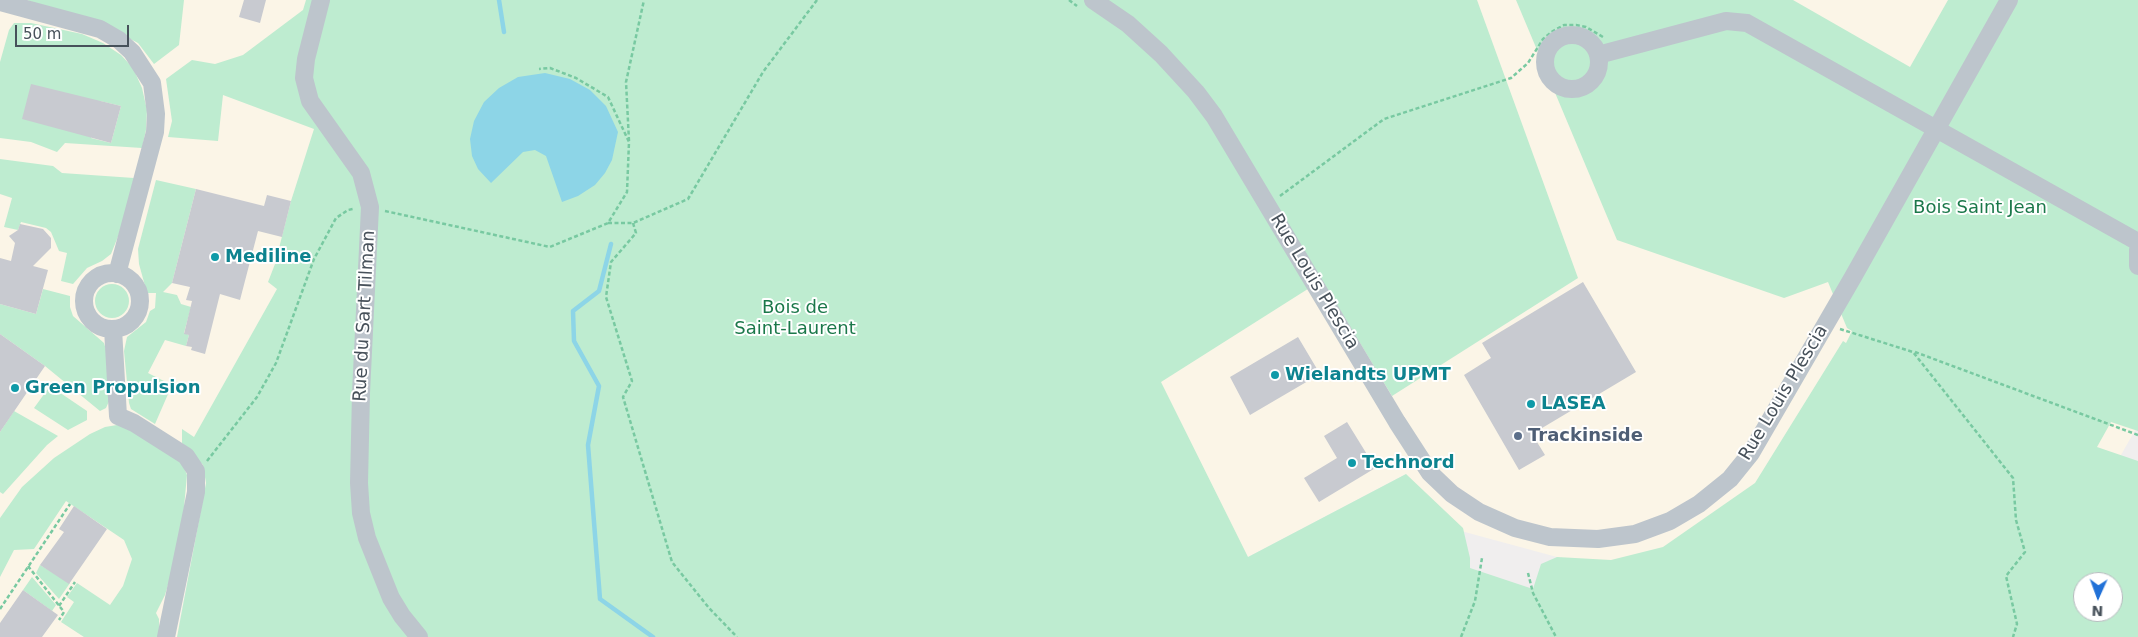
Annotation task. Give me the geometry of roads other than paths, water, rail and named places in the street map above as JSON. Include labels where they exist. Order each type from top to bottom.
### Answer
[{"type":"street","name":"Rue du Sart Tilman","points":[[321,0],[306,59],[304,78],[310,101],[361,173],[370,207],[361,393],[359,483],[361,513],[367,538],[391,598],[402,616],[419,637]]},
{"type":"street","name":"Rue Louis Plescia","points":[[1088,5],[1113,13],[1145,39],[1179,72],[1196,92],[1228,138],[1397,422],[1430,473],[1452,494],[1479,512],[1515,528],[1550,537],[1598,539],[1635,534],[1670,521],[1699,504],[1730,479],[1752,453],[1834,330],[1935,129],[2009,0]]},
{"type":"street","points":[[0,2],[100,29],[119,40],[132,52],[152,83],[156,114],[155,132],[117,274]]},
{"type":"street","points":[[1598,55],[1726,21],[1747,24],[2138,242]]},
{"type":"street","points":[[2138,250],[2138,266]]},
{"type":"street","points":[[106,274],[117,274],[123,275],[137,288],[140,298],[139,307],[136,316],[122,327],[104,328],[89,317],[84,300],[90,284],[97,278],[106,274]]},
{"type":"street","points":[[113,329],[118,416],[134,423],[186,456],[196,471],[196,492],[166,637]]},
{"type":"water","points":[[545,73],[570,79],[590,90],[606,106],[618,132],[612,160],[605,173],[595,185],[578,196],[562,202],[546,156],[535,150],[523,152],[491,183],[478,169],[472,156],[470,139],[474,121],[484,102],[499,88],[518,77]]},
{"type":"waterway","points":[[499,0],[504,32]]},
{"type":"waterway","points":[[611,244],[599,291],[573,311],[574,341],[599,386],[588,445],[600,599],[653,637]]},
{"type":"place","name":"Mediline","points":[[215,257]]},
{"type":"place","name":"Wielandts UPMT","points":[[1275,375]]},
{"type":"place","name":"Green Propulsion","points":[[15,388]]},
{"type":"place","name":"LASEA","points":[[1531,404]]},
{"type":"place","name":"Trackinside","points":[[1518,436]]},
{"type":"place","name":"Technord","points":[[1352,463]]},
{"type":"park label","name":"Bois Saint Jean","points":[[1980,208]]},
{"type":"park label","name":"Bois de Saint-Laurent","points":[[795,318]]}]
